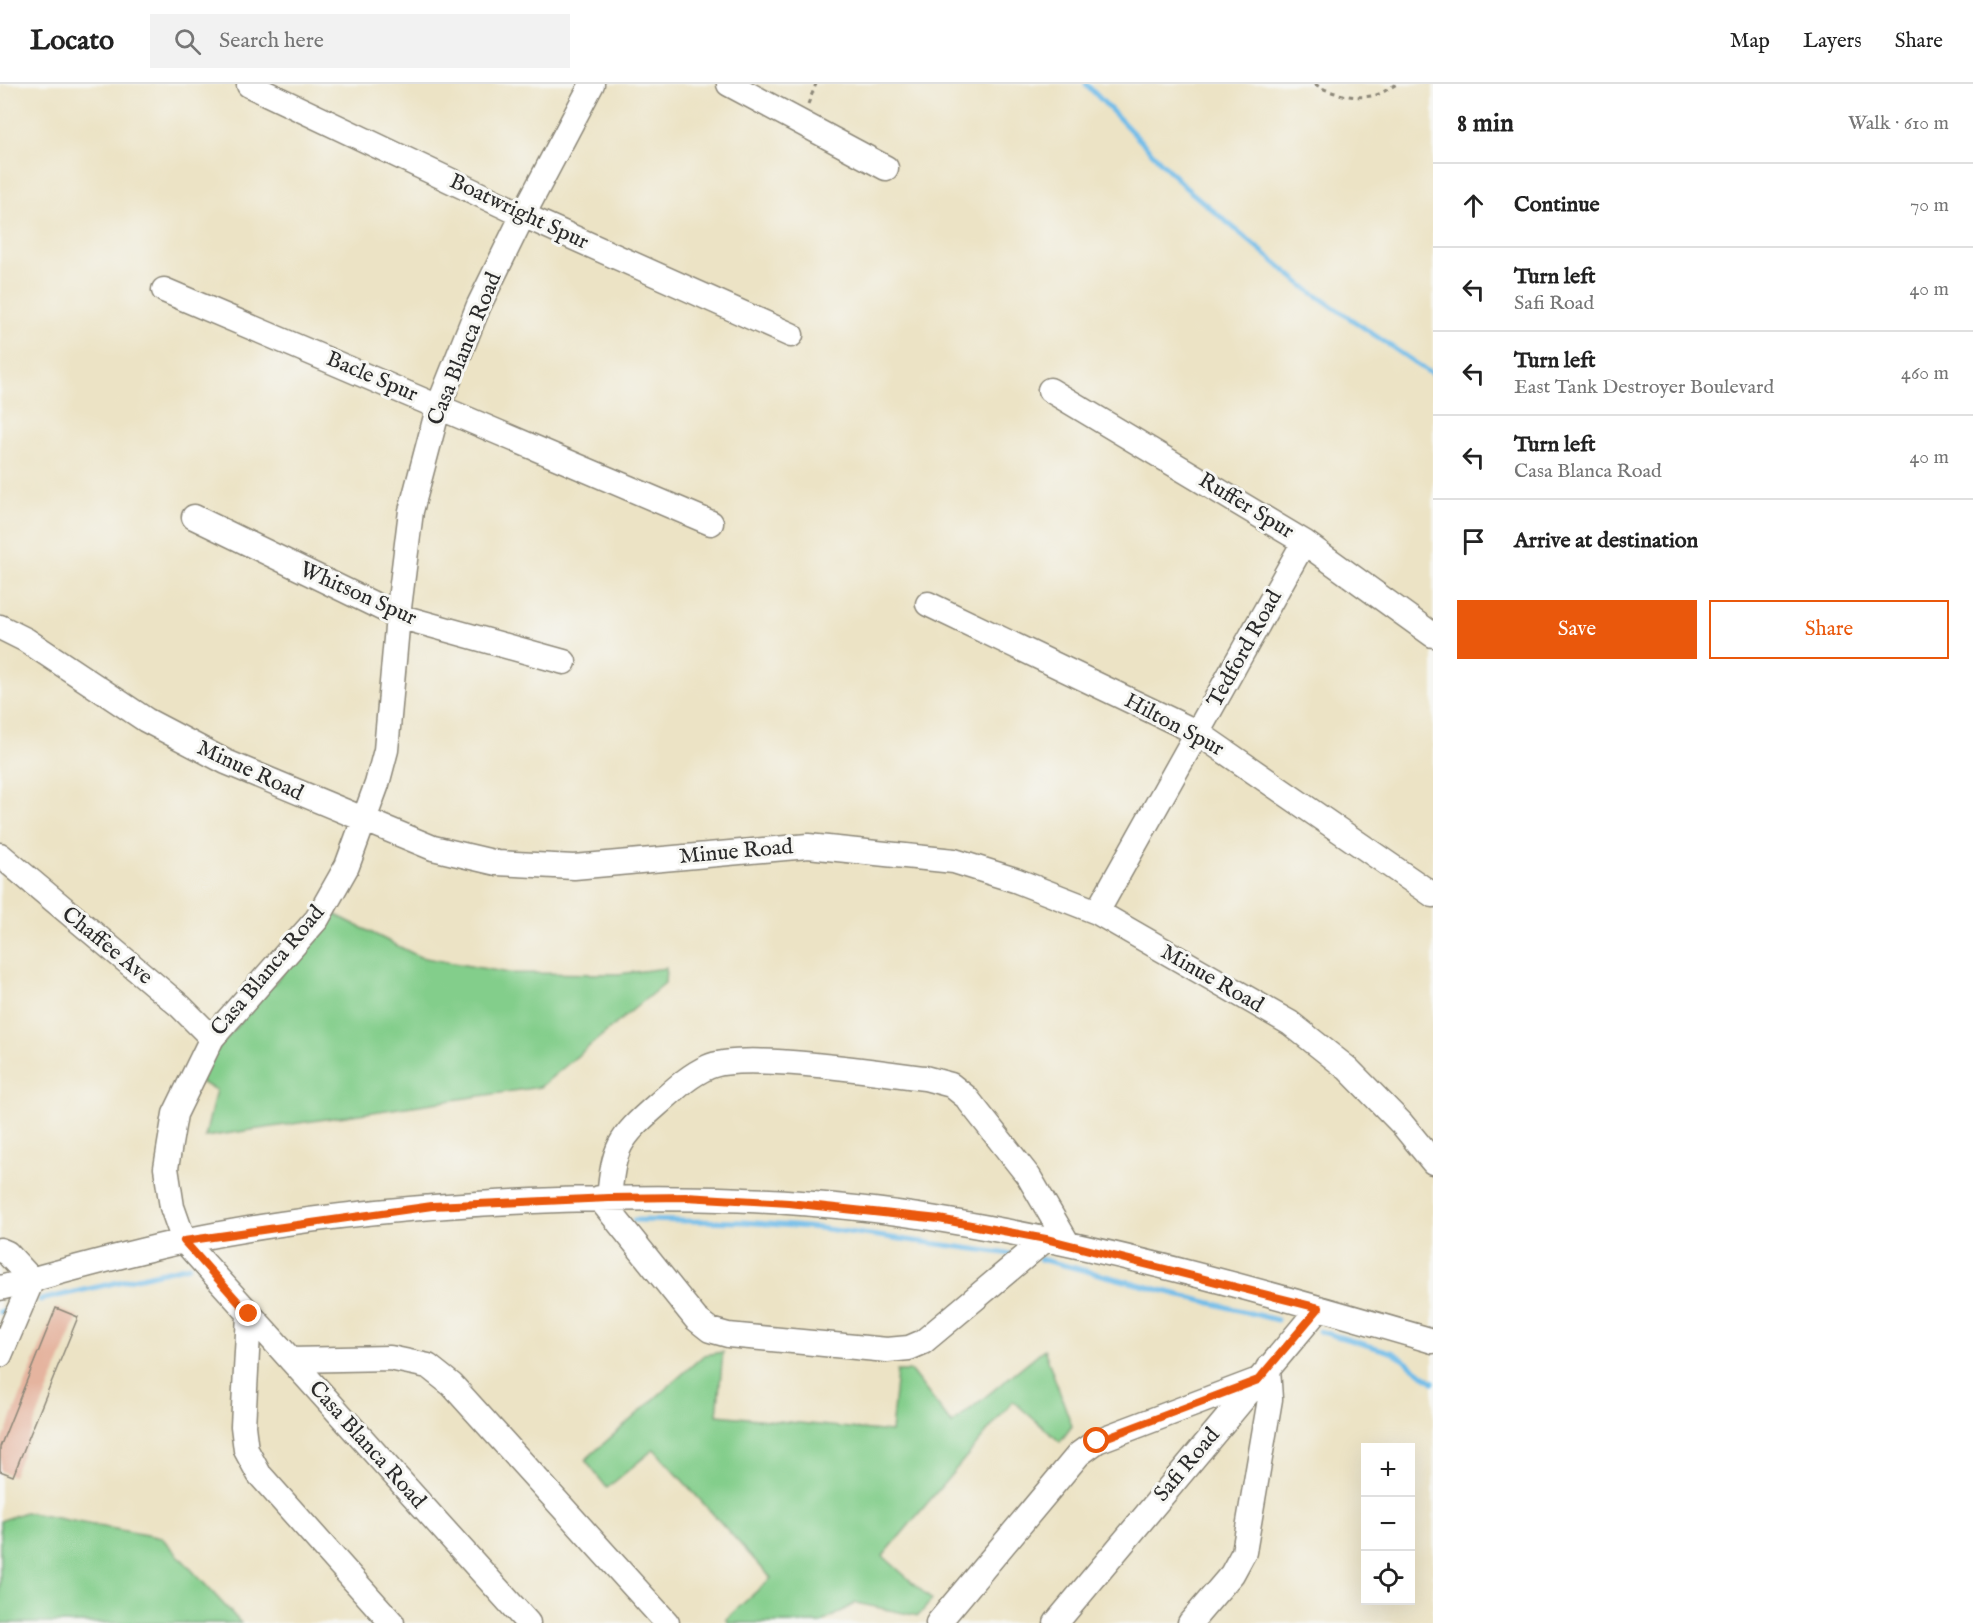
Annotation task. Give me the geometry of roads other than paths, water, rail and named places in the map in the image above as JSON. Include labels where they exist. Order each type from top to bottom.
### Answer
[{"type":"street","name":"Casa Blanca Road","points":[[528,1623],[184,1241],[172,1207],[166,1168],[175,1114],[212,1038],[316,919],[347,866],[377,784],[386,750],[398,616],[411,511],[439,405],[479,305],[592,84]]},
{"type":"street","points":[[729,84],[886,168]]},
{"type":"street","name":"Boatwright Spur","points":[[249,85],[523,215],[791,335]]},
{"type":"street","name":"Bacle Spur","points":[[164,290],[439,405],[711,523]]},
{"type":"street","name":"Ruffer Spur","points":[[1050,390],[1304,542],[1433,634]]},
{"type":"street","name":"Whitson Spur","points":[[194,517],[398,616],[564,662]]},
{"type":"street","name":"Tedford Road","points":[[1097,912],[1304,542]]},
{"type":"street","name":"Hilton Spur","points":[[928,604],[1198,733],[1433,895]]},
{"type":"street","name":"Minue Road","points":[[0,627],[26,640],[146,720],[226,762],[433,849],[497,863],[574,867],[808,846],[954,861],[1015,880],[1097,912],[1290,1023],[1348,1069],[1402,1124],[1433,1162]]},
{"type":"street","name":"Chaffee Ave","points":[[0,855],[180,1006],[212,1038]]},
{"type":"street","points":[[604,1198],[613,1159],[623,1136],[690,1076],[709,1066],[745,1060],[914,1077],[951,1085],[966,1097],[1029,1177],[1057,1242]]},
{"type":"street","points":[[0,1288],[184,1241],[432,1206],[604,1198],[686,1197],[789,1203],[939,1219],[1057,1242],[1319,1308],[1433,1341]]},
{"type":"street","points":[[604,1198],[696,1319],[710,1330],[728,1335],[877,1349],[909,1348],[922,1342],[1057,1242]]},
{"type":"street","points":[[0,1251],[7,1254],[32,1280]]},
{"type":"street","points":[[0,1355],[32,1280]]},
{"type":"street","name":"Safi Road","points":[[1056,1623],[1319,1308]]},
{"type":"street","points":[[249,1314],[243,1426],[246,1450],[259,1474],[392,1623]]},
{"type":"street","points":[[291,1360],[390,1358],[428,1366],[452,1385],[667,1623]]},
{"type":"street","points":[[938,1623],[1079,1454],[1097,1441],[1263,1374],[1270,1399],[1244,1552],[1232,1574],[1190,1623]]},
{"type":"waterway","points":[[1086,84],[1185,187],[1307,289],[1433,375]]},
{"type":"waterway","points":[[634,1220],[743,1222],[819,1228],[1011,1254]]},
{"type":"waterway","points":[[1040,1259],[1277,1320]]},
{"type":"waterway","points":[[40,1300],[189,1266]]},
{"type":"waterway","points":[[0,1312],[7,1310]]},
{"type":"waterway","points":[[1319,1331],[1394,1353],[1433,1382]]}]
